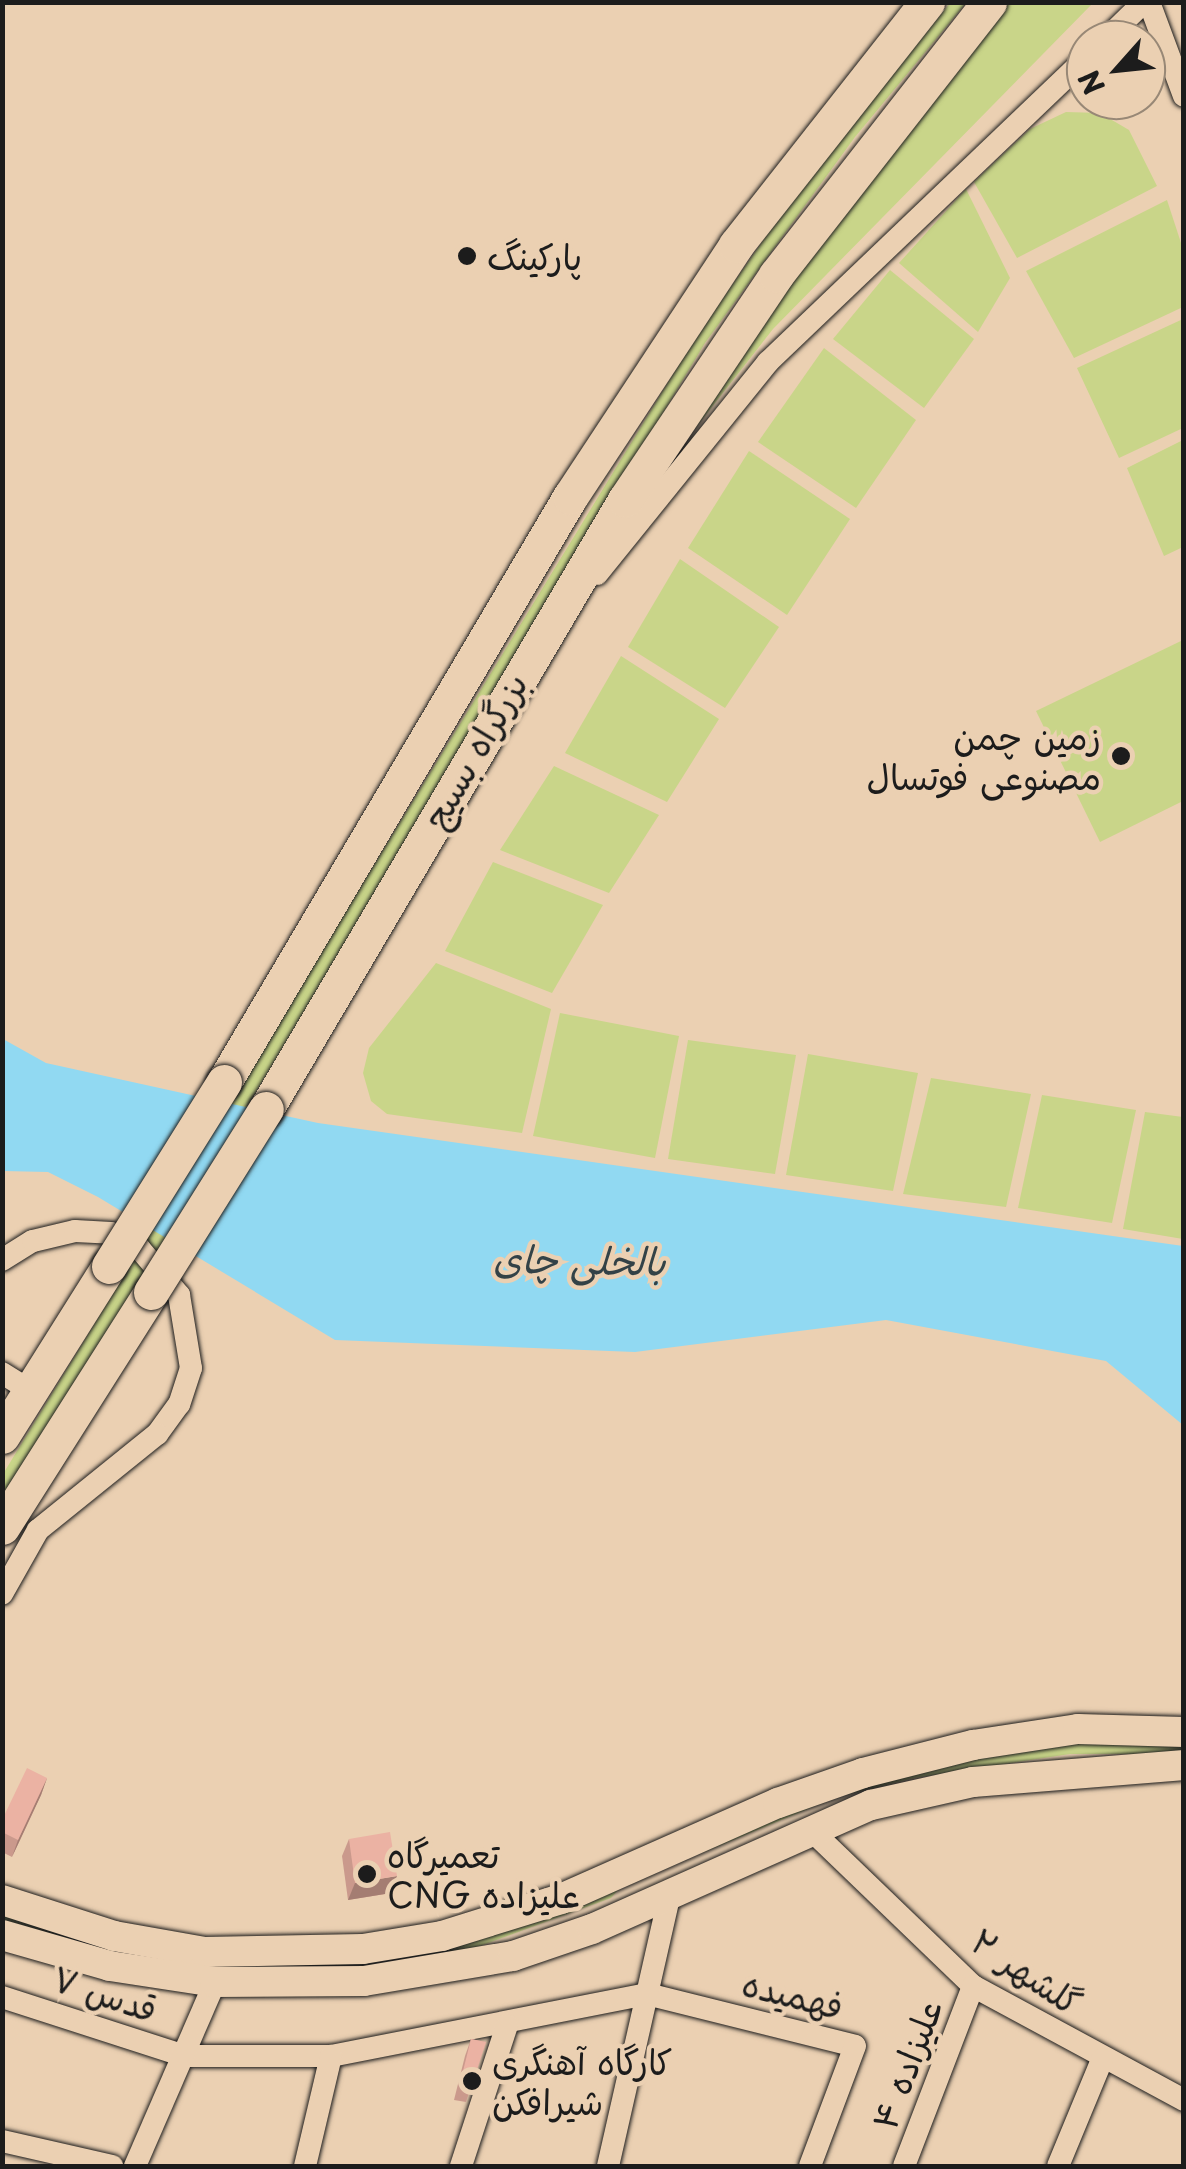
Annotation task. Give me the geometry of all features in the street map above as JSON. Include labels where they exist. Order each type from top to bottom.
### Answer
[{"type":"highway","name":"بزرگراه بسیج","points":[[2,1436],[10,1377],[109,1266],[224,1082],[570,497],[736,245],[927,2]]},
{"type":"highway","name":"بزرگراه بسیج","points":[[2,1527],[266,1110],[522,666],[776,274],[989,2]]},
{"type":"main road","points":[[2,1900],[114,1936],[205,1952],[362,1949],[442,1936],[561,1899],[778,1802],[973,1745],[1078,1730],[1184,1732]]},
{"type":"main road","points":[[2,1934],[110,1966],[215,1982],[364,1981],[455,1967],[544,1945],[669,1897],[810,1829],[871,1805],[973,1782],[1184,1765]]},
{"type":"main road","points":[[655,1858],[669,1897]]},
{"type":"street","points":[[1127,20],[1146,2],[1184,96]]},
{"type":"street","points":[[522,666],[768,362],[1066,77]]},
{"type":"street","points":[[2,1260],[33,1241],[76,1230],[111,1232],[139,1248],[180,1295],[191,1368],[178,1404],[157,1434],[38,1530],[2,1594]]},
{"type":"street","name":"گلشهر ۲","points":[[810,1829],[973,1986],[1102,2060],[1184,2100]]},
{"type":"street","points":[[608,2166],[669,1897]]},
{"type":"street","points":[[135,2166],[215,1982]]},
{"type":"street","name":"علیزاده ۴","points":[[904,2166],[973,1986]]},
{"type":"street","name":"قدس ۷","points":[[2,1996],[185,2056],[331,2056],[647,1994]]},
{"type":"street","name":"فهمیده","points":[[647,1994],[855,2046],[810,2166]]},
{"type":"street","points":[[461,2166],[507,2024]]},
{"type":"street","points":[[305,2166],[331,2056]]},
{"type":"street","points":[[1058,2166],[1102,2060]]},
{"type":"street","points":[[2,2141],[112,2166]]},
{"type":"green space","points":[[950,3],[966,3],[855,137],[705,343],[224,1145],[3,1498],[3,1474],[695,338],[790,202]]},
{"type":"green space","points":[[1009,3],[1093,3],[1076,20],[1066,20],[1066,31],[773,329],[668,463],[767,308]]},
{"type":"green space","points":[[1066,112],[1066,120],[1112,120],[1129,130],[1157,186],[1017,258],[974,182],[1030,129]]},
{"type":"green space","points":[[966,189],[1010,278],[978,332],[899,263]]},
{"type":"green space","points":[[1167,200],[1183,249],[1183,307],[1074,358],[1026,271]]},
{"type":"green space","points":[[890,270],[974,339],[924,408],[833,339]]},
{"type":"green space","points":[[1183,319],[1183,428],[1119,458],[1077,368]]},
{"type":"green space","points":[[824,348],[916,420],[856,508],[758,442]]},
{"type":"green space","points":[[1183,440],[1183,547],[1164,556],[1127,468]]},
{"type":"green space","points":[[749,451],[850,519],[787,615],[688,548]]},
{"type":"green space","points":[[680,559],[779,627],[725,708],[628,647]]},
{"type":"green space","name":"زمین چمن مصنوعی فوتسال","points":[[1183,640],[1183,801],[1100,842],[1036,711]]},
{"type":"green space","points":[[621,656],[719,719],[667,802],[565,753]]},
{"type":"green space","points":[[554,766],[659,815],[609,893],[500,850]]},
{"type":"green space","points":[[493,862],[603,905],[552,993],[445,951]]},
{"type":"green space","points":[[436,963],[551,1009],[522,1133],[387,1114],[371,1101],[363,1073],[369,1048]]},
{"type":"green space","points":[[560,1013],[679,1036],[655,1158],[533,1136]]},
{"type":"green space","points":[[688,1040],[796,1055],[775,1174],[668,1159]]},
{"type":"green space","points":[[808,1054],[918,1073],[893,1191],[786,1175]]},
{"type":"green space","points":[[931,1078],[1031,1094],[1006,1207],[903,1194]]},
{"type":"green space","points":[[1042,1095],[1136,1110],[1112,1223],[1018,1208]]},
{"type":"green space","points":[[1145,1112],[1183,1117],[1183,1239],[1123,1229]]},
{"type":"green space","points":[[1065,1744],[1183,1745],[1183,1754],[1070,1754],[914,1778],[837,1797],[702,1853],[701,1847],[912,1767]]},
{"type":"green space","points":[[619,1889],[611,1898],[469,1950],[271,1975],[162,1965],[3,1924],[2,1910],[256,1961]]},
{"type":"water","name":"بالخلی چای","points":[[3,1039],[46,1063],[318,1123],[1183,1246],[1183,1425],[1106,1361],[886,1320],[635,1352],[335,1340],[98,1197],[48,1172],[3,1171]]},
{"type":"building","points":[[27,1768],[47,1778],[18,1840],[2,1832],[2,1820]]},
{"type":"building","points":[[390,1832],[397,1876],[355,1883],[349,1839]]},
{"type":"building","points":[[471,2039],[486,2042],[472,2085],[460,2083]]},
{"type":"place","name":"پارکینگ","points":[[467,256]]},
{"type":"place","name":"زمین چمن مصنوعی فوتسال","points":[[1121,756]]},
{"type":"place","name":"تعمیرگاه CNG علیزاده","points":[[367,1874]]},
{"type":"place","name":"کارگاه آهنگری شیرافکن","points":[[472,2081]]}]
